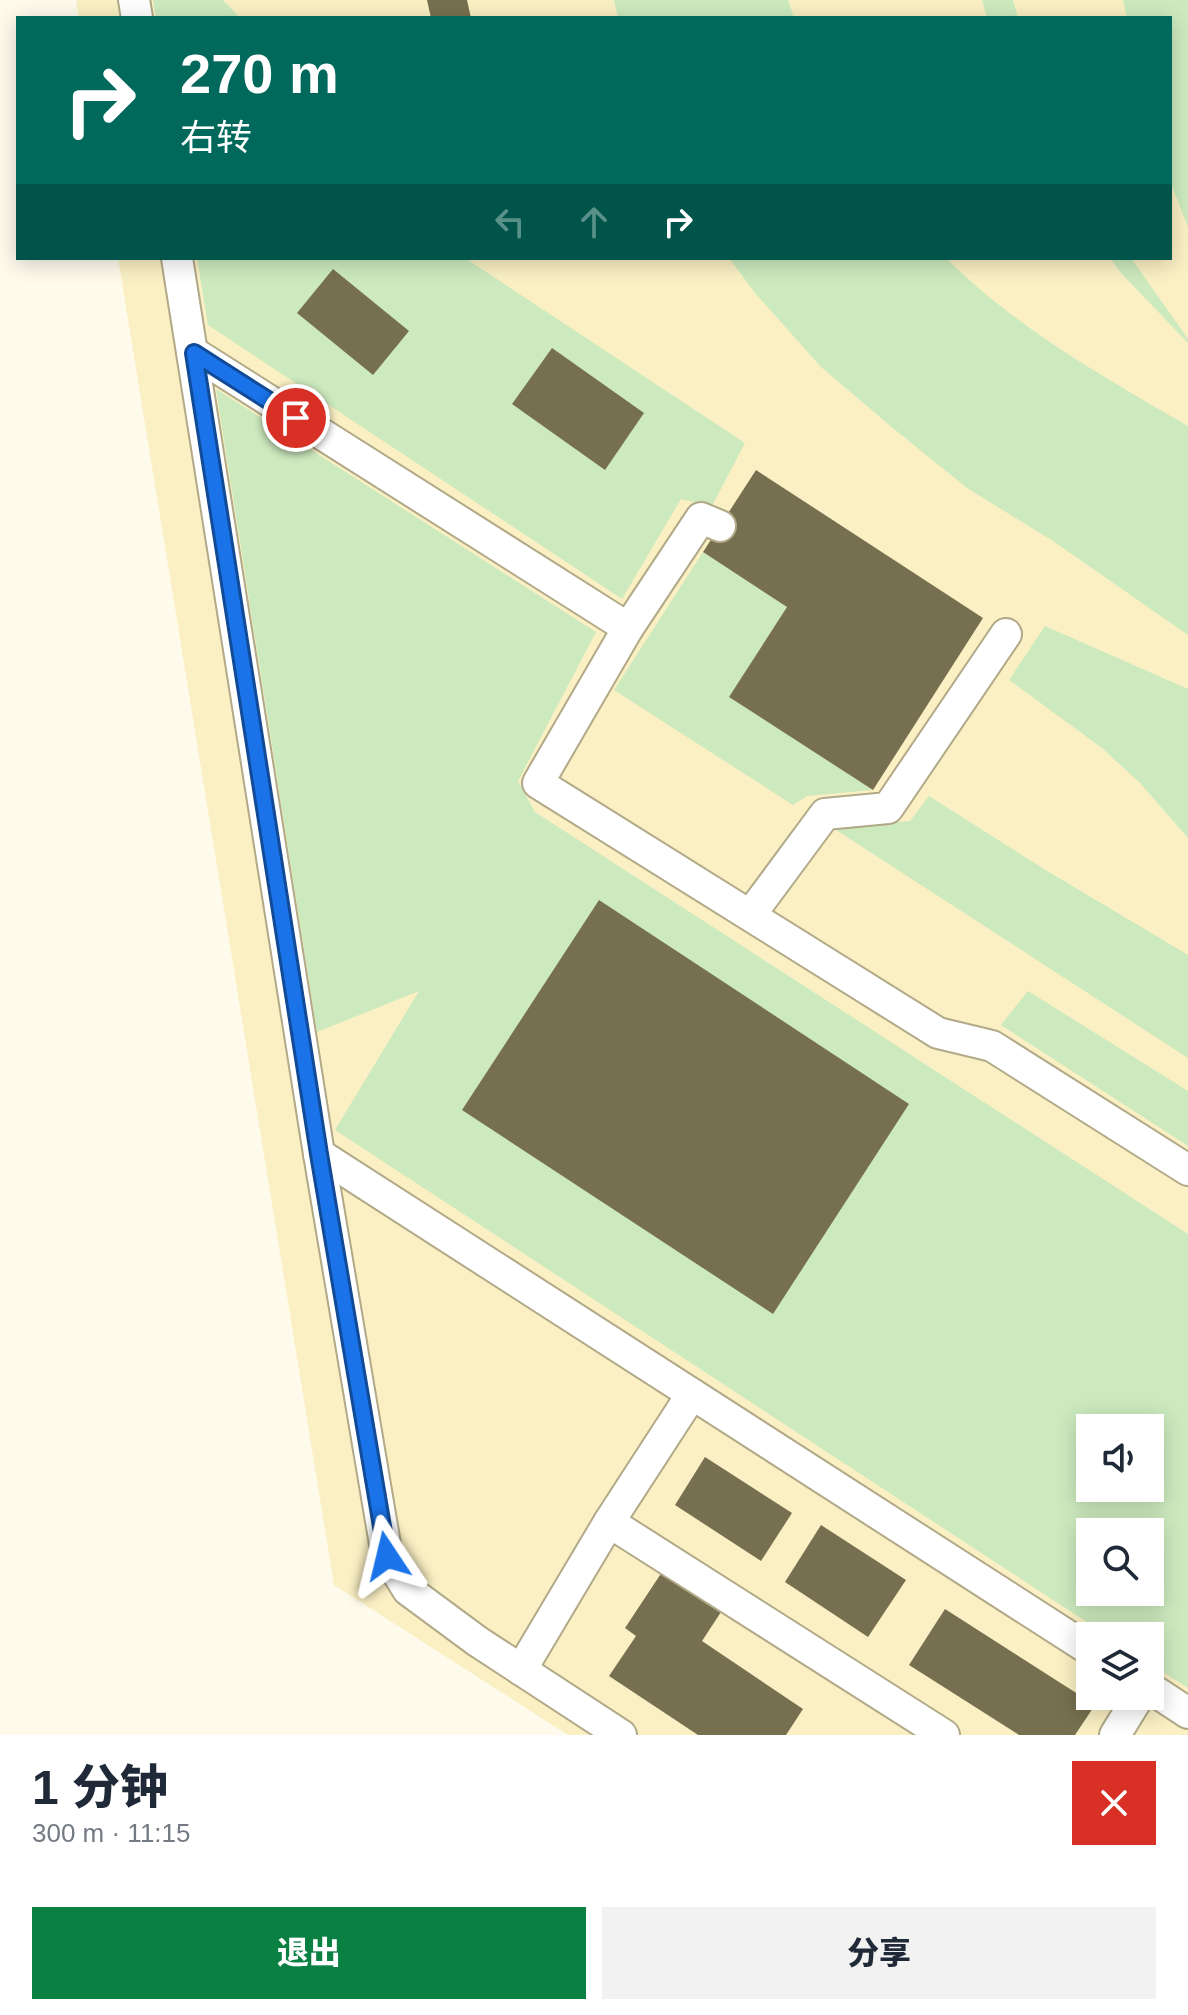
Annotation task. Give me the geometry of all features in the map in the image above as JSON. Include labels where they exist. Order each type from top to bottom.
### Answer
[{"type":"lane","points":[[177,260],[319,1154],[387,1556],[408,1590],[521,1670],[621,1735]]},
{"type":"lane","points":[[194,353],[628,628]]},
{"type":"lane","points":[[720,526],[701,518],[628,628],[538,783],[938,1033],[992,1046],[1188,1170]]},
{"type":"lane","points":[[751,914],[825,814],[888,808],[1006,634]]},
{"type":"lane","points":[[319,1154],[1076,1641]]},
{"type":"lane","points":[[521,1670],[609,1522],[692,1394]]},
{"type":"lane","points":[[609,1522],[944,1735]]},
{"type":"lane","points":[[1164,1697],[1188,1713]]},
{"type":"lane","points":[[1115,1735],[1130,1710]]},
{"type":"shaded area","points":[[76,0],[1188,0],[1188,1735],[568,1735],[334,1585],[118,260],[1172,260],[1172,16],[79,16]]},
{"type":"green space","points":[[153,0],[223,0],[238,16],[156,16]]},
{"type":"green space","points":[[614,0],[788,0],[793,16],[618,16]]},
{"type":"green space","points":[[982,0],[1013,0],[1017,16],[986,16]]},
{"type":"green space","points":[[1123,0],[1188,0],[1188,227],[1172,186],[1172,16],[1127,16]]},
{"type":"green space","points":[[197,260],[468,260],[745,443],[712,506],[681,499],[622,599],[208,325]]},
{"type":"green space","points":[[730,260],[948,260],[1031,329],[1188,426],[1188,635],[1053,541],[967,488],[821,367],[755,293]]},
{"type":"green space","points":[[1111,260],[1132,260],[1188,343]]},
{"type":"green space","points":[[216,389],[596,632],[518,781],[535,812],[1188,1234],[1188,1688],[1164,1673],[1164,1622],[1087,1622],[335,1130],[419,991],[317,1032]]},
{"type":"green space","points":[[703,552],[787,607],[730,697],[873,790],[807,796],[793,805],[614,690]]},
{"type":"green space","points":[[1045,626],[1188,689],[1188,838],[1140,783],[1102,748],[1009,680]]},
{"type":"green space","points":[[929,796],[1188,955],[1188,1058],[833,828],[910,821]]},
{"type":"green space","points":[[1028,991],[1188,1091],[1188,1146],[1001,1025]]},
{"type":"building","points":[[427,0],[467,0],[471,16],[431,16]]},
{"type":"building","points":[[333,269],[409,331],[373,375],[297,313]]},
{"type":"building","points":[[552,348],[644,413],[605,470],[512,404]]},
{"type":"building","points":[[756,470],[983,618],[873,790],[729,697],[787,607],[703,552]]},
{"type":"building","points":[[599,900],[909,1104],[773,1314],[462,1110]]},
{"type":"building","points":[[705,1457],[792,1513],[761,1561],[675,1505]]},
{"type":"building","points":[[821,1525],[906,1580],[868,1637],[785,1582]]},
{"type":"building","points":[[664,1569],[723,1609],[702,1641],[803,1709],[786,1735],[698,1735],[609,1676],[636,1636],[625,1628]]},
{"type":"building","points":[[945,1609],[1076,1693],[1076,1710],[1092,1710],[1075,1735],[1019,1735],[909,1665]]},
{"type":"route","points":[[296,418],[194,353],[319,1154],[387,1556]]}]
